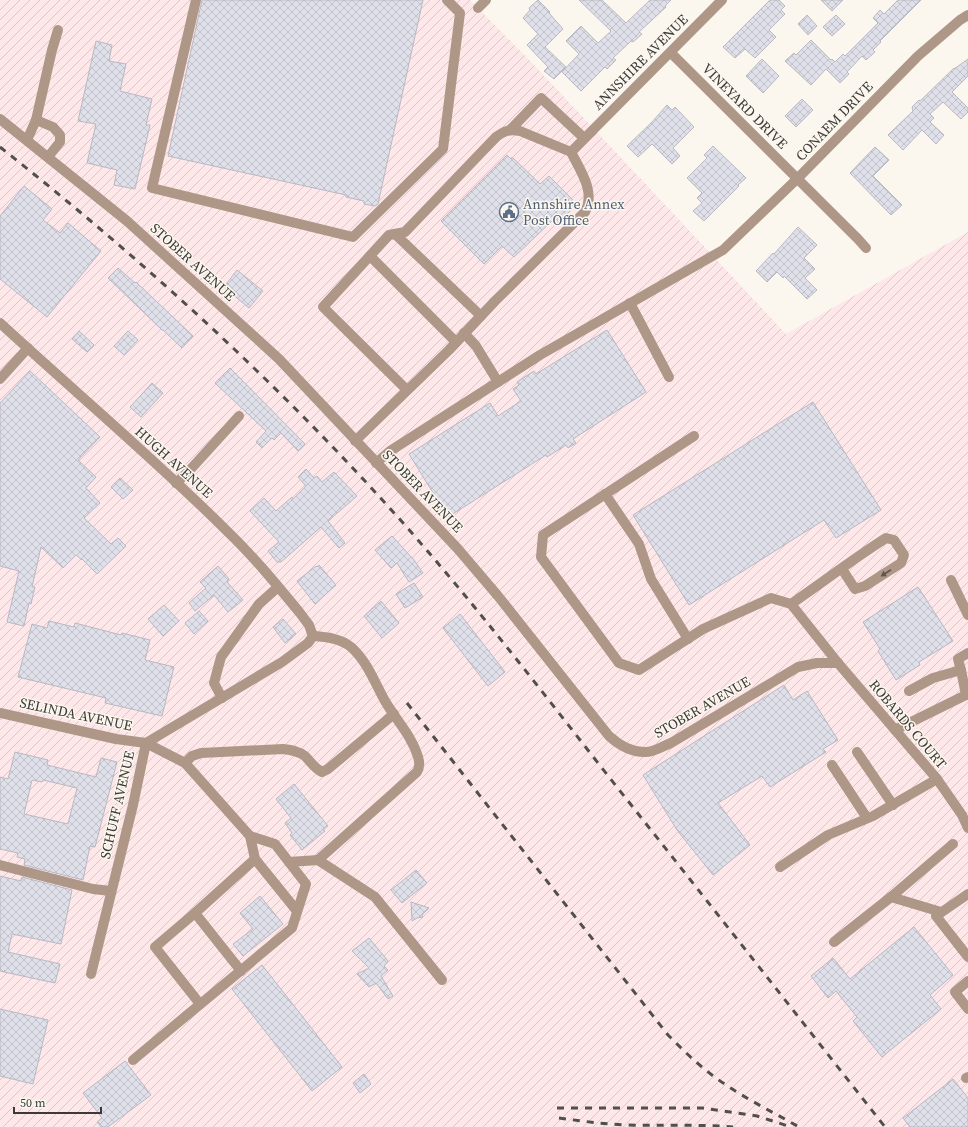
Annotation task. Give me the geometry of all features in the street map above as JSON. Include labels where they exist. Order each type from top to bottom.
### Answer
[{"type":"street","points":[[196,0],[152,188],[353,237],[443,149],[460,13],[447,0]]},
{"type":"street","points":[[478,8],[486,0]]},
{"type":"street","name":"ANNSHIRE AVENUE","points":[[571,152],[722,0]]},
{"type":"street","name":"CONAEM DRIVE","points":[[376,463],[390,450],[540,355],[723,250],[798,178],[918,56],[949,29],[968,16]]},
{"type":"street","points":[[26,140],[36,120],[58,30]]},
{"type":"street","name":"VINEYARD DRIVE","points":[[671,53],[798,178],[866,248]]},
{"type":"street","points":[[407,390],[323,307],[389,235],[406,232],[496,138],[503,132],[511,129],[541,98],[584,138]]},
{"type":"street","name":"STOBER AVENUE","points":[[0,119],[127,221],[279,359],[458,549],[498,596],[609,736],[619,745],[644,752],[656,749],[671,743],[798,667],[818,663],[838,663]]},
{"type":"street","points":[[36,120],[53,127],[60,136],[60,142],[48,157]]},
{"type":"street","points":[[356,441],[585,212],[589,205],[589,190],[571,152],[520,131],[511,129]]},
{"type":"street","points":[[396,234],[481,316]]},
{"type":"street","points":[[370,256],[456,342]]},
{"type":"street","points":[[630,303],[669,377]]},
{"type":"street","name":"HUGH AVENUE","points":[[0,323],[176,482],[229,533],[278,587],[309,625],[313,636]]},
{"type":"street","points":[[464,333],[476,346],[498,382]]},
{"type":"street","points":[[0,379],[28,348]]},
{"type":"street","points":[[176,482],[239,416]]},
{"type":"street","points":[[694,436],[542,535],[541,557],[619,663],[639,670],[703,629],[771,598],[792,604],[886,538],[894,540],[904,555],[901,563],[865,586],[855,589],[842,569]]},
{"type":"street","points":[[605,494],[639,544],[652,579],[688,639]]},
{"type":"street","points":[[951,580],[968,616]]},
{"type":"street","points":[[222,698],[214,684],[221,657],[259,604],[278,587]]},
{"type":"street","name":"ROBARDS COURT","points":[[792,604],[838,663],[937,779],[962,815],[968,828]]},
{"type":"street","points":[[313,636],[334,638],[350,646],[362,658],[394,714],[412,741],[419,757],[420,767],[418,772],[318,860]]},
{"type":"street","name":"SCHUFF AVENUE","points":[[91,974],[133,805],[146,742],[282,662],[308,643],[313,636]]},
{"type":"street","points":[[895,730],[967,695],[958,659],[968,653]]},
{"type":"street","points":[[909,692],[934,678],[961,670]]},
{"type":"street","name":"SELINDA AVENUE","points":[[0,713],[116,739],[146,742]]},
{"type":"street","points":[[185,763],[192,756],[201,753],[283,749],[296,751],[304,755],[316,769],[322,772],[328,769],[394,714]]},
{"type":"street","points":[[146,742],[185,763],[250,836],[255,859],[297,911]]},
{"type":"street","points":[[857,752],[893,805]]},
{"type":"street","points":[[832,765],[867,818]]},
{"type":"street","points":[[780,867],[828,835],[893,805],[937,779]]},
{"type":"street","points":[[133,1060],[292,928],[306,884],[275,844],[250,836]]},
{"type":"street","points":[[834,942],[891,897],[952,844]]},
{"type":"street","points":[[200,1004],[155,947],[255,859]]},
{"type":"street","points":[[289,862],[318,860],[375,897],[442,980]]},
{"type":"street","points":[[0,865],[93,889],[112,891]]},
{"type":"street","points":[[968,894],[936,916],[968,957]]},
{"type":"street","points":[[891,897],[941,912]]},
{"type":"street","points":[[195,913],[241,971]]},
{"type":"street","points":[[968,981],[955,992],[968,1009]]},
{"type":"shaded area","points":[[0,0],[470,0],[534,65],[786,334],[968,232],[968,1127],[0,1127]]},
{"type":"building","points":[[202,0],[423,0],[378,204],[375,206],[364,204],[364,201],[346,197],[346,195],[168,156]]},
{"type":"building","points":[[538,0],[550,12],[549,13],[563,29],[545,47],[566,67],[554,79],[544,71],[548,67],[527,45],[538,34],[523,18],[530,10],[529,8]]},
{"type":"building","points":[[579,0],[602,0],[626,23],[650,0],[671,0],[665,6],[666,7],[639,32],[642,34],[633,42],[631,41],[613,58],[616,60],[607,69],[605,67],[581,91],[562,72],[579,54],[566,41],[581,26],[598,43],[611,31]]},
{"type":"building","points":[[770,0],[779,0],[785,6],[781,10],[785,14],[769,30],[776,37],[755,58],[745,49],[735,58],[723,47]]},
{"type":"building","points":[[821,0],[843,0],[832,11]]},
{"type":"building","points":[[898,0],[921,0],[880,41],[881,42],[873,50],[875,52],[866,60],[862,56],[847,72],[849,74],[840,83],[826,69],[811,85],[785,61],[794,53],[796,55],[811,40],[831,60],[832,59],[835,62],[843,54],[845,56],[878,23],[873,18],[880,10],[884,14]]},
{"type":"building","points":[[807,15],[817,26],[808,35],[798,24]]},
{"type":"building","points":[[836,15],[845,24],[832,36],[823,27]]},
{"type":"building","points":[[96,41],[112,45],[109,61],[126,64],[120,91],[152,99],[146,125],[150,125],[135,189],[114,185],[117,170],[87,163],[96,124],[78,121]]},
{"type":"building","points":[[762,59],[779,76],[763,93],[746,76]]},
{"type":"building","points":[[968,59],[968,76],[952,92],[968,108],[968,112],[961,119],[943,102],[930,114],[934,118],[930,122],[944,135],[936,144],[922,130],[903,150],[888,135],[913,111],[912,107],[919,100],[920,101],[954,68]]},
{"type":"building","points":[[802,99],[813,110],[796,127],[785,116]]},
{"type":"building","points":[[667,105],[672,110],[675,107],[694,127],[673,148],[680,156],[672,164],[652,144],[638,157],[627,146]]},
{"type":"building","points":[[713,146],[746,178],[704,221],[693,211],[702,203],[697,198],[702,193],[687,178],[707,158],[704,155]]},
{"type":"building","points":[[875,147],[889,160],[873,176],[902,205],[891,215],[850,173]]},
{"type":"building","name":"Annshire Annex Post Office","points":[[507,155],[511,159],[512,157],[540,184],[549,176],[573,200],[570,202],[575,206],[559,222],[555,218],[514,257],[502,246],[484,264],[441,221]]},
{"type":"building","points":[[24,186],[52,209],[43,220],[60,233],[68,223],[101,251],[47,317],[0,279],[0,216]]},
{"type":"building","points":[[798,227],[817,245],[804,258],[815,269],[805,278],[817,290],[807,299],[784,276],[783,278],[777,272],[767,282],[756,271],[773,253],[774,254]]},
{"type":"building","points":[[118,268],[135,283],[136,282],[193,336],[182,348],[108,278]]},
{"type":"building","points":[[237,270],[263,291],[249,308],[224,287]]},
{"type":"building","points":[[607,330],[646,392],[573,439],[576,443],[568,448],[566,445],[547,457],[546,455],[448,517],[409,454],[490,403],[498,416],[521,401],[513,389],[519,385],[517,382],[534,371],[536,374]]},
{"type":"building","points":[[79,331],[94,345],[87,352],[72,339]]},
{"type":"building","points":[[128,331],[138,340],[124,355],[114,346]]},
{"type":"building","points":[[230,368],[305,444],[298,451],[281,433],[274,440],[272,438],[262,448],[256,442],[266,431],[215,383]]},
{"type":"building","points":[[30,371],[100,437],[78,460],[96,477],[86,488],[100,503],[84,518],[111,544],[118,538],[126,546],[97,574],[76,555],[63,568],[41,547],[32,587],[35,587],[31,604],[29,603],[24,626],[7,622],[19,571],[0,566],[0,403]]},
{"type":"building","points":[[152,383],[163,393],[141,417],[130,407]]},
{"type":"building","points":[[813,402],[881,510],[836,538],[824,520],[689,605],[633,515]]},
{"type":"building","points":[[306,469],[314,478],[317,476],[322,482],[334,472],[357,496],[328,521],[345,543],[339,548],[321,527],[281,562],[277,562],[268,551],[279,542],[250,511],[264,498],[276,511],[292,497],[293,499],[306,486],[298,477]]},
{"type":"building","points":[[120,478],[133,490],[123,499],[111,487]]},
{"type":"building","points":[[392,536],[414,560],[423,573],[409,582],[397,563],[391,568],[375,550]]},
{"type":"building","points":[[319,565],[336,585],[315,604],[297,581]]},
{"type":"building","points":[[218,566],[229,579],[227,582],[243,600],[228,612],[214,595],[195,611],[189,603],[206,588],[200,582]]},
{"type":"building","points":[[414,583],[423,597],[405,608],[396,594]]},
{"type":"building","points":[[918,587],[953,641],[919,662],[920,665],[896,680],[878,651],[880,649],[863,622]]},
{"type":"building","points":[[381,601],[399,623],[382,638],[364,616]]},
{"type":"building","points":[[164,605],[179,621],[163,636],[148,619]]},
{"type":"building","points":[[199,611],[208,621],[194,634],[185,623]]},
{"type":"building","points":[[460,614],[505,672],[488,686],[443,628]]},
{"type":"building","points":[[283,619],[296,634],[285,643],[273,627]]},
{"type":"building","points":[[49,621],[74,627],[75,623],[121,635],[122,633],[150,640],[145,660],[174,667],[162,716],[105,703],[106,698],[18,677],[32,624],[47,628]]},
{"type":"building","points":[[784,685],[793,700],[807,691],[838,740],[823,749],[826,752],[770,787],[762,776],[718,803],[750,845],[713,875],[677,830],[643,775]]},
{"type":"building","points":[[15,752],[48,760],[47,765],[96,777],[101,758],[117,762],[95,847],[90,846],[83,880],[24,865],[25,859],[17,857],[18,853],[0,849],[0,777],[8,779]],"holes":[[[32,780],[42,782],[43,780],[77,788],[68,824],[24,814]]]},
{"type":"building","points":[[294,784],[328,826],[323,830],[325,831],[302,850],[290,835],[292,833],[285,823],[291,818],[276,799]]},
{"type":"building","points":[[416,870],[427,883],[402,903],[391,890]]},
{"type":"building","points":[[0,876],[21,881],[22,877],[72,890],[61,944],[12,934],[8,952],[60,964],[55,983],[0,971]]},
{"type":"building","points":[[260,896],[283,924],[243,956],[233,944],[253,929],[240,913]]},
{"type":"building","points":[[411,902],[429,908],[422,915],[423,917],[412,921]]},
{"type":"building","points":[[914,927],[953,975],[930,995],[941,1009],[882,1057],[853,1021],[857,1017],[836,991],[828,998],[811,976],[833,958],[850,979]]},
{"type":"building","points":[[369,938],[388,961],[384,966],[388,970],[381,976],[393,996],[388,999],[376,983],[369,987],[357,974],[369,968],[352,951]]},
{"type":"building","points":[[262,965],[342,1067],[312,1091],[232,989]]},
{"type":"building","points":[[0,1009],[48,1020],[33,1084],[0,1076]]},
{"type":"building","points":[[125,1061],[151,1095],[108,1127],[101,1127],[97,1122],[102,1118],[83,1093]]},
{"type":"building","points":[[364,1074],[371,1084],[360,1093],[353,1083]]},
{"type":"building","points":[[953,1079],[968,1098],[968,1127],[910,1127],[903,1118]]},
{"type":"railway","points":[[0,147],[102,230],[200,318],[295,409],[386,504],[444,570],[500,638],[885,1127]]},
{"type":"railway","points":[[407,703],[668,1035],[697,1063],[716,1078],[746,1098],[799,1127]]},
{"type":"railway","points":[[557,1108],[702,1108],[757,1116],[788,1126]]},
{"type":"railway","points":[[559,1118],[626,1125],[693,1125],[733,1127]]},
{"type":"place","name":"Annshire Annex Post Office","points":[[509,212]]}]
